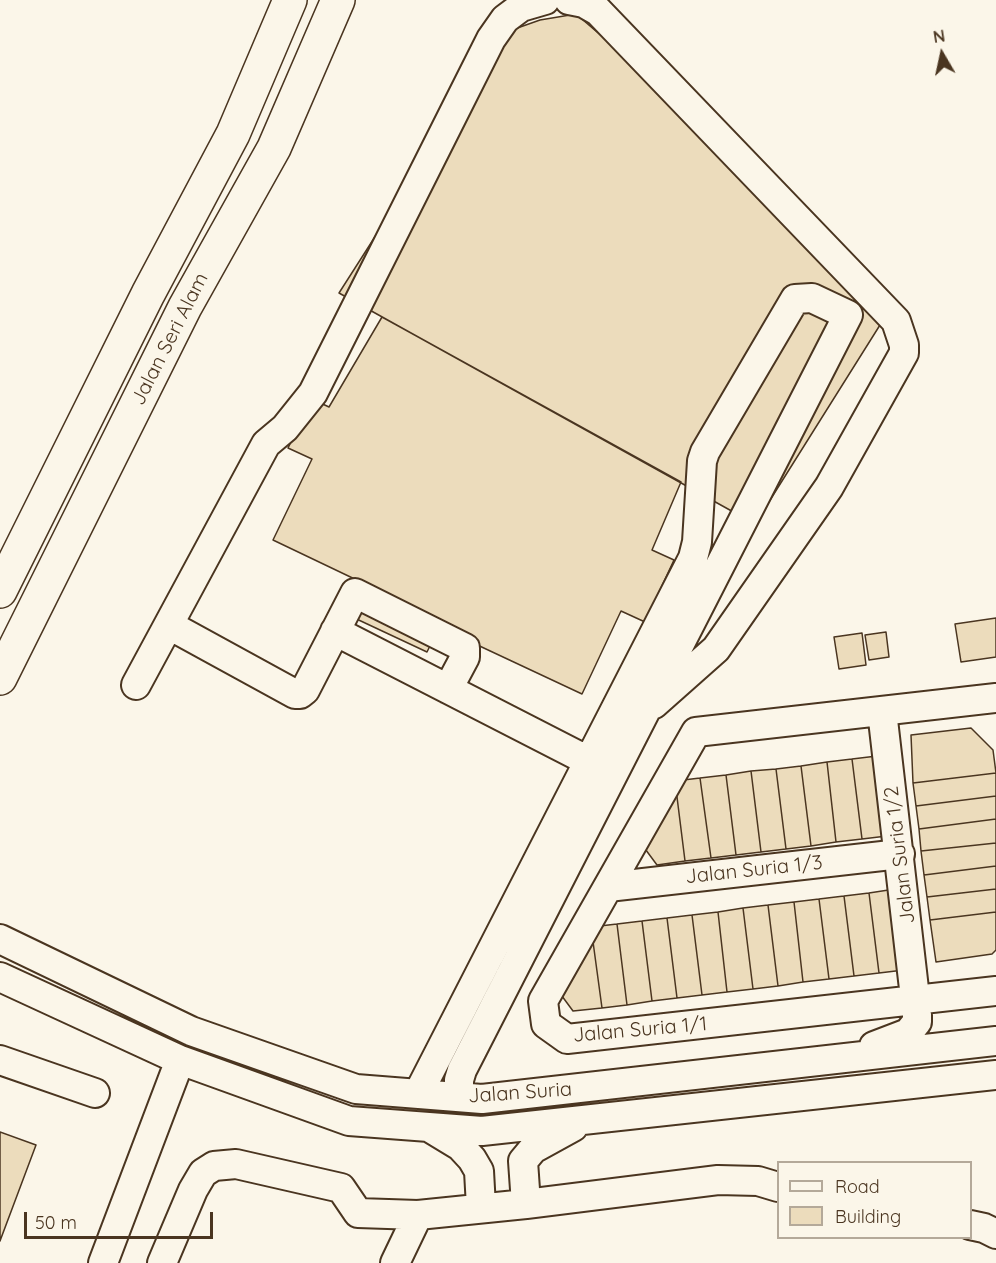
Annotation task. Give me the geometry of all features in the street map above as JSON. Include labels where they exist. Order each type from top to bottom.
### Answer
[{"type":"main road","name":"Jalan Seri Alam","points":[[0,591],[148,294],[233,134],[290,0]]},
{"type":"main road","name":"Jalan Seri Alam","points":[[0,678],[185,307],[274,148],[338,0]]},
{"type":"street","points":[[136,685],[266,444],[285,428],[313,393],[491,39],[505,19],[521,7],[545,0]]},
{"type":"street","points":[[418,1094],[601,768],[646,711],[716,649],[829,487],[904,353],[904,345],[896,321],[598,10],[584,3],[569,0]]},
{"type":"street","points":[[459,1097],[459,1080],[462,1070],[601,768],[693,558],[697,543],[702,461],[705,452],[795,299],[812,298],[848,315],[646,711]]},
{"type":"street","points":[[169,625],[295,694],[305,690],[355,593],[465,648],[465,657],[448,689]]},
{"type":"street","points":[[335,631],[601,768]]},
{"type":"street","points":[[882,711],[996,698]]},
{"type":"street","name":"Jalan Suria 1/1","points":[[882,711],[696,732],[543,1001],[546,1024],[567,1039],[996,991]]},
{"type":"street","name":"Jalan Suria 1/2","points":[[838,1059],[908,1033],[917,1022],[917,999],[882,711]]},
{"type":"street","name":"Jalan Suria 1/3","points":[[608,887],[900,854]]},
{"type":"street","name":"Jalan Suria","points":[[0,939],[191,1031],[356,1089],[482,1099],[996,1041]]},
{"type":"street","name":"Jalan Suria","points":[[0,977],[180,1060],[349,1121],[482,1131],[996,1075]]},
{"type":"street","points":[[0,1060],[95,1094]]},
{"type":"street","points":[[103,1263],[180,1060]]},
{"type":"street","points":[[526,1204],[523,1161],[533,1149],[585,1120]]},
{"type":"street","points":[[429,1127],[460,1146],[472,1159],[479,1171],[481,1207]]},
{"type":"street","points":[[162,1263],[193,1190],[203,1173],[214,1166],[236,1164],[340,1188],[358,1213],[418,1215],[718,1180],[758,1181],[777,1187]]},
{"type":"street","points":[[395,1263],[418,1215]]},
{"type":"street","points":[[972,1225],[996,1234]]},
{"type":"building","points":[[576,14],[611,44],[880,325],[755,524],[339,293],[506,32],[540,20]]},
{"type":"building","points":[[382,317],[681,482],[652,550],[674,560],[645,622],[621,611],[582,694],[439,627],[427,652],[348,615],[363,583],[273,540],[312,459],[288,448],[312,399],[329,407]]},
{"type":"building","points":[[996,618],[996,657],[961,662],[955,624]]},
{"type":"building","points":[[886,632],[889,657],[869,660],[865,635]]},
{"type":"building","points":[[862,633],[866,665],[839,669],[834,637]]},
{"type":"building","points":[[971,728],[993,750],[996,773],[913,783],[911,735]]},
{"type":"building","points":[[877,756],[887,836],[862,839],[852,759]]},
{"type":"building","points":[[852,759],[862,839],[836,842],[827,762]]},
{"type":"building","points":[[827,762],[836,842],[811,846],[801,766]]},
{"type":"building","points":[[801,766],[811,846],[786,849],[776,769]]},
{"type":"building","points":[[776,769],[786,849],[761,852],[751,771]]},
{"type":"building","points":[[751,771],[761,852],[736,855],[726,775]]},
{"type":"building","points":[[996,773],[996,796],[916,806],[913,783]]},
{"type":"building","points":[[726,775],[736,855],[711,858],[700,778]]},
{"type":"building","points":[[700,778],[711,858],[685,861],[675,781]]},
{"type":"building","points":[[675,781],[685,861],[657,865],[640,842]]},
{"type":"building","points":[[996,796],[996,819],[919,829],[916,806]]},
{"type":"building","points":[[996,819],[996,843],[921,851],[919,829]]},
{"type":"building","points":[[996,843],[996,866],[924,875],[921,851]]},
{"type":"building","points":[[996,866],[996,889],[927,897],[924,875]]},
{"type":"building","points":[[895,889],[904,970],[879,973],[869,893]]},
{"type":"building","points":[[996,889],[996,912],[930,920],[927,897]]},
{"type":"building","points":[[869,893],[879,973],[854,976],[844,896]]},
{"type":"building","points":[[844,896],[854,976],[829,979],[819,899]]},
{"type":"building","points":[[819,899],[829,979],[803,982],[794,902]]},
{"type":"building","points":[[794,902],[803,982],[778,986],[768,905]]},
{"type":"building","points":[[768,905],[778,986],[753,989],[743,908]]},
{"type":"building","points":[[743,908],[753,989],[727,992],[718,912]]},
{"type":"building","points":[[718,912],[727,992],[702,995],[692,915]]},
{"type":"building","points":[[996,912],[996,950],[992,954],[936,962],[930,920]]},
{"type":"building","points":[[692,915],[702,995],[677,998],[667,918]]},
{"type":"building","points":[[667,918],[677,998],[652,1001],[642,921]]},
{"type":"building","points":[[642,921],[652,1001],[627,1005],[617,924]]},
{"type":"building","points":[[617,924],[627,1005],[602,1008],[591,927]]},
{"type":"building","points":[[591,927],[602,1008],[573,1011],[556,988]]},
{"type":"building","points":[[0,1132],[36,1145],[0,1241]]}]
